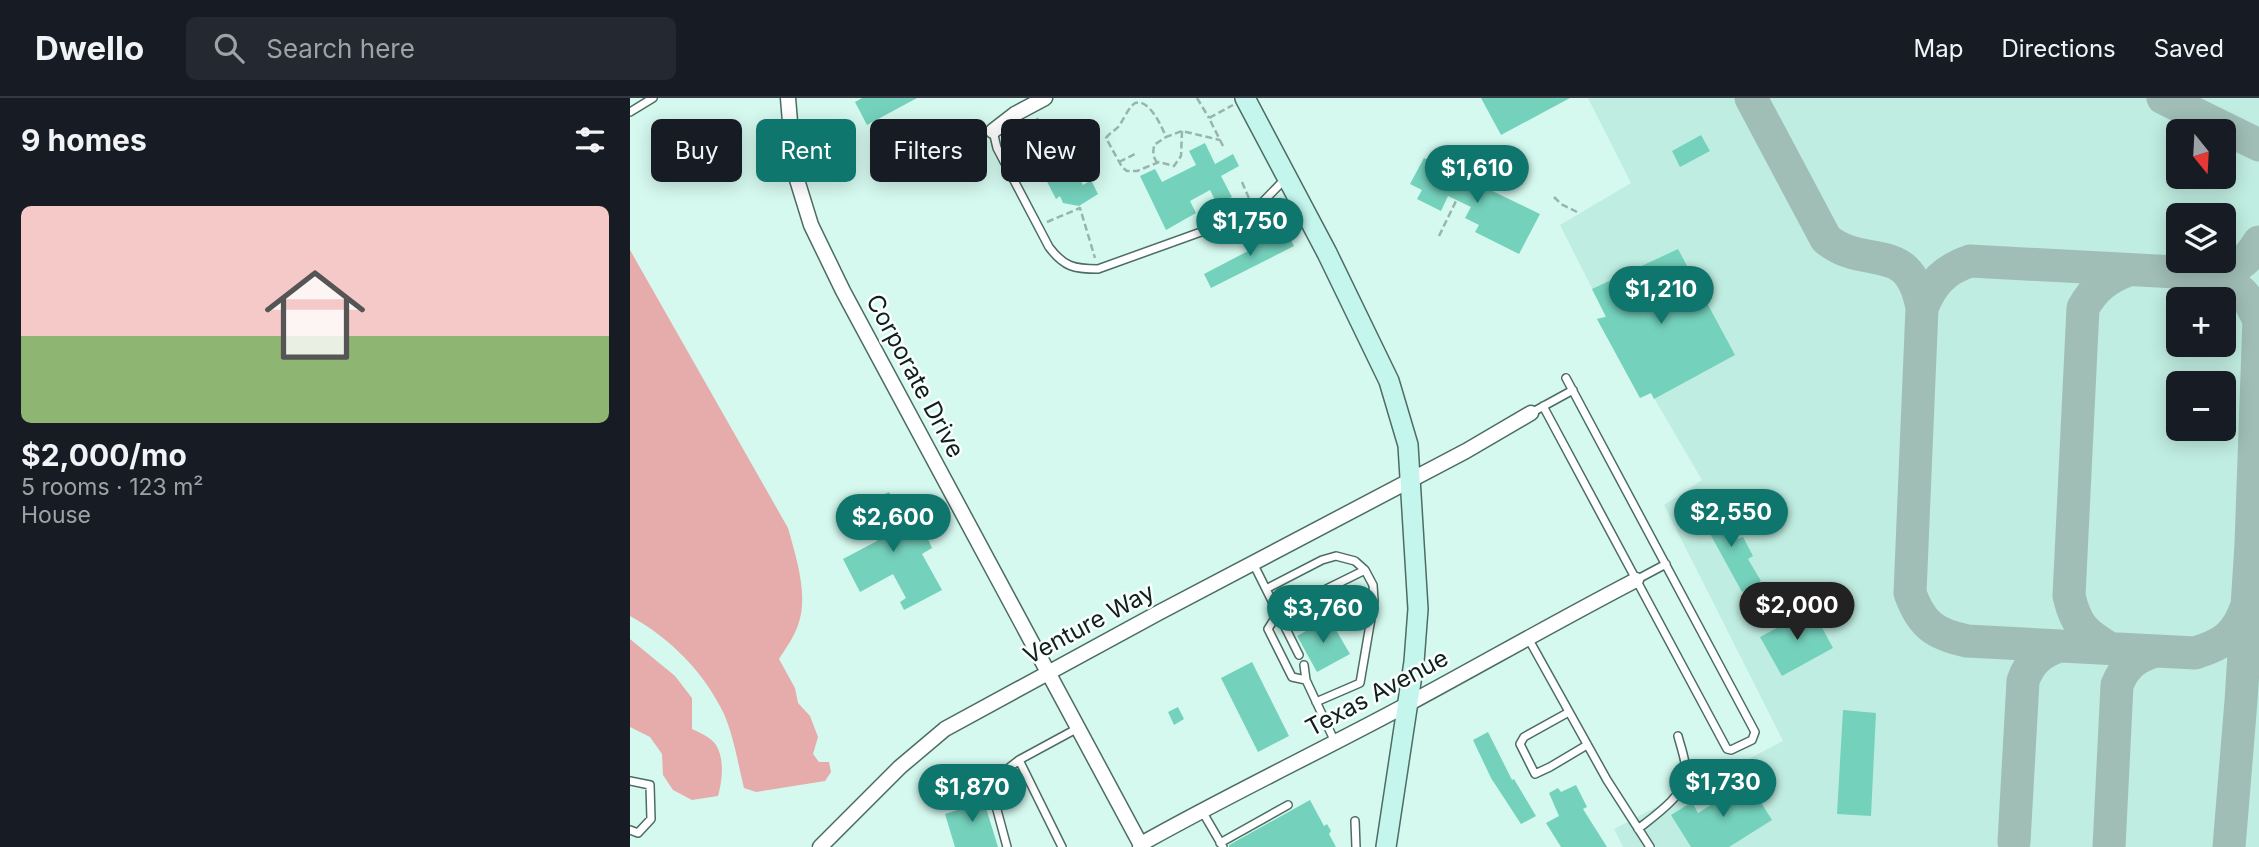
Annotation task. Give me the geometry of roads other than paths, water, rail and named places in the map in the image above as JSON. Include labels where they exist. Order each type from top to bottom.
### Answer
[{"type":"main road","points":[[1245,98],[1327,253],[1389,381],[1408,445],[1419,609],[1387,847]]},
{"type":"street","name":"Corporate Drive","points":[[788,98],[794,170],[811,225],[1141,846]]},
{"type":"street","points":[[993,131],[1014,114],[1045,98]]},
{"type":"street","name":"Venture Way","points":[[820,847],[862,803],[945,729],[1537,410]]},
{"type":"street","name":"Texas Avenue","points":[[1141,846],[1202,810],[1408,704],[1636,580]]},
{"type":"lane","points":[[630,112],[653,98]]},
{"type":"lane","points":[[993,131],[997,148],[1049,247],[1060,261],[1072,267],[1098,270],[1251,214],[1287,177]]},
{"type":"lane","points":[[1566,378],[1573,390],[1666,564],[1755,732],[1752,740],[1731,750],[1727,749],[1636,580],[1537,410],[1573,390]]},
{"type":"lane","points":[[1266,589],[1322,560],[1336,556],[1355,561],[1365,570],[1373,584],[1374,601],[1360,683],[1316,702]]},
{"type":"lane","points":[[1253,563],[1299,655]]},
{"type":"lane","points":[[1636,580],[1666,564]]},
{"type":"lane","points":[[1306,680],[1292,677],[1268,629],[1278,613],[1365,570]]},
{"type":"lane","points":[[1528,637],[1587,745],[1650,847]]},
{"type":"lane","points":[[1304,664],[1306,680],[1335,742]]},
{"type":"lane","points":[[1569,712],[1524,737],[1520,744],[1526,758],[1535,774],[1587,745]]},
{"type":"lane","points":[[1007,847],[993,795],[997,777],[1019,760],[1078,727]]},
{"type":"lane","points":[[1638,828],[1658,814],[1682,788],[1686,775],[1678,736]]},
{"type":"lane","points":[[1019,760],[1062,847]]},
{"type":"lane","points":[[630,781],[650,785],[651,819],[638,833],[630,830]]},
{"type":"lane","points":[[1202,810],[1221,845],[1288,805]]},
{"type":"lane","points":[[1355,821],[1356,847]]}]
